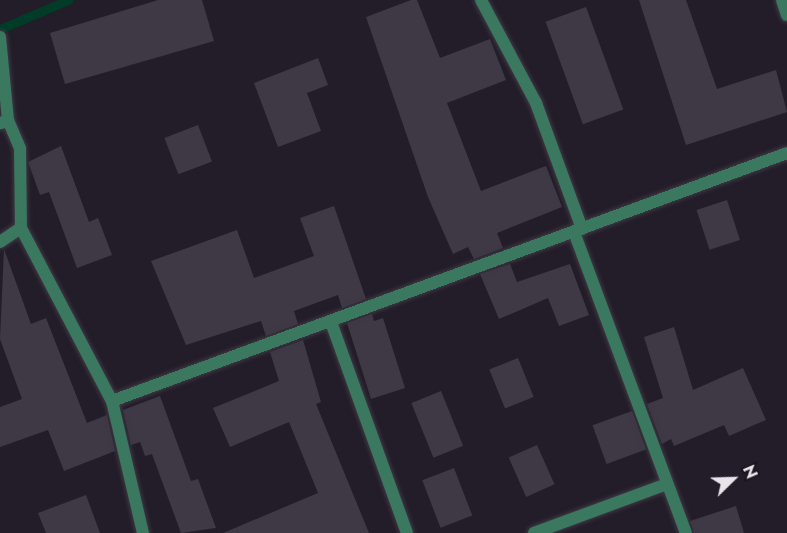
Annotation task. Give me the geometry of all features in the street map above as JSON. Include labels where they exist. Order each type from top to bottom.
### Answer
[{"type":"street","points":[[482,0],[536,103],[578,230],[686,533]]},
{"type":"street","points":[[782,0],[787,15]]},
{"type":"street","points":[[0,38],[4,122],[20,148],[21,228],[112,401],[143,533]]},
{"type":"street","points":[[112,401],[787,153]]},
{"type":"street","points":[[0,242],[21,228]]},
{"type":"street","points":[[331,322],[406,533]]},
{"type":"street","points":[[534,533],[667,484]]},
{"type":"building","points":[[158,0],[202,0],[214,41],[65,84],[50,33]]},
{"type":"building","points":[[411,0],[417,0],[440,58],[490,39],[506,80],[447,103],[481,191],[546,166],[562,207],[497,233],[503,248],[474,259],[468,247],[453,254],[428,197],[366,17]]},
{"type":"building","points":[[639,0],[686,0],[717,89],[776,70],[787,112],[686,145]]},
{"type":"building","points":[[586,7],[623,109],[583,124],[546,22]]},
{"type":"building","points":[[318,58],[328,85],[307,93],[321,131],[278,147],[254,83]]},
{"type":"building","points":[[198,125],[212,161],[178,174],[164,138]]},
{"type":"building","points":[[61,146],[89,222],[98,218],[112,255],[77,268],[49,192],[40,195],[28,162]]},
{"type":"building","points":[[727,200],[740,240],[710,250],[697,210]]},
{"type":"building","points":[[334,206],[366,299],[342,308],[338,295],[294,311],[298,324],[266,336],[261,321],[186,345],[151,261],[237,230],[254,278],[314,256],[300,218]]},
{"type":"building","points":[[4,249],[31,324],[46,318],[87,423],[107,415],[115,451],[64,471],[48,430],[0,447],[0,407],[22,399],[0,339]]},
{"type":"building","points":[[510,264],[517,282],[570,264],[589,315],[559,326],[548,298],[499,319],[480,274]]},
{"type":"building","points":[[372,314],[374,321],[383,318],[405,388],[371,399],[347,323]]},
{"type":"building","points":[[674,327],[693,390],[743,368],[766,420],[729,436],[724,425],[674,446],[671,439],[662,444],[647,404],[663,398],[644,337]]},
{"type":"building","points":[[303,340],[321,402],[316,404],[369,533],[223,533],[318,493],[289,422],[230,447],[213,408],[279,381],[270,352]]},
{"type":"building","points":[[518,358],[534,397],[505,409],[489,370]]},
{"type":"building","points":[[441,391],[463,446],[433,458],[411,403]]},
{"type":"building","points":[[160,396],[191,481],[198,479],[216,528],[181,533],[152,454],[145,456],[140,442],[131,445],[123,410]]},
{"type":"building","points":[[632,411],[646,450],[607,464],[593,425]]},
{"type":"building","points":[[537,445],[554,484],[526,497],[509,458]]},
{"type":"building","points":[[454,468],[472,516],[441,528],[422,480]]},
{"type":"building","points":[[86,495],[100,533],[46,533],[38,513]]},
{"type":"building","points":[[736,506],[744,533],[694,533],[690,521]]},
{"type":"waterway","points":[[0,29],[68,0]]}]
